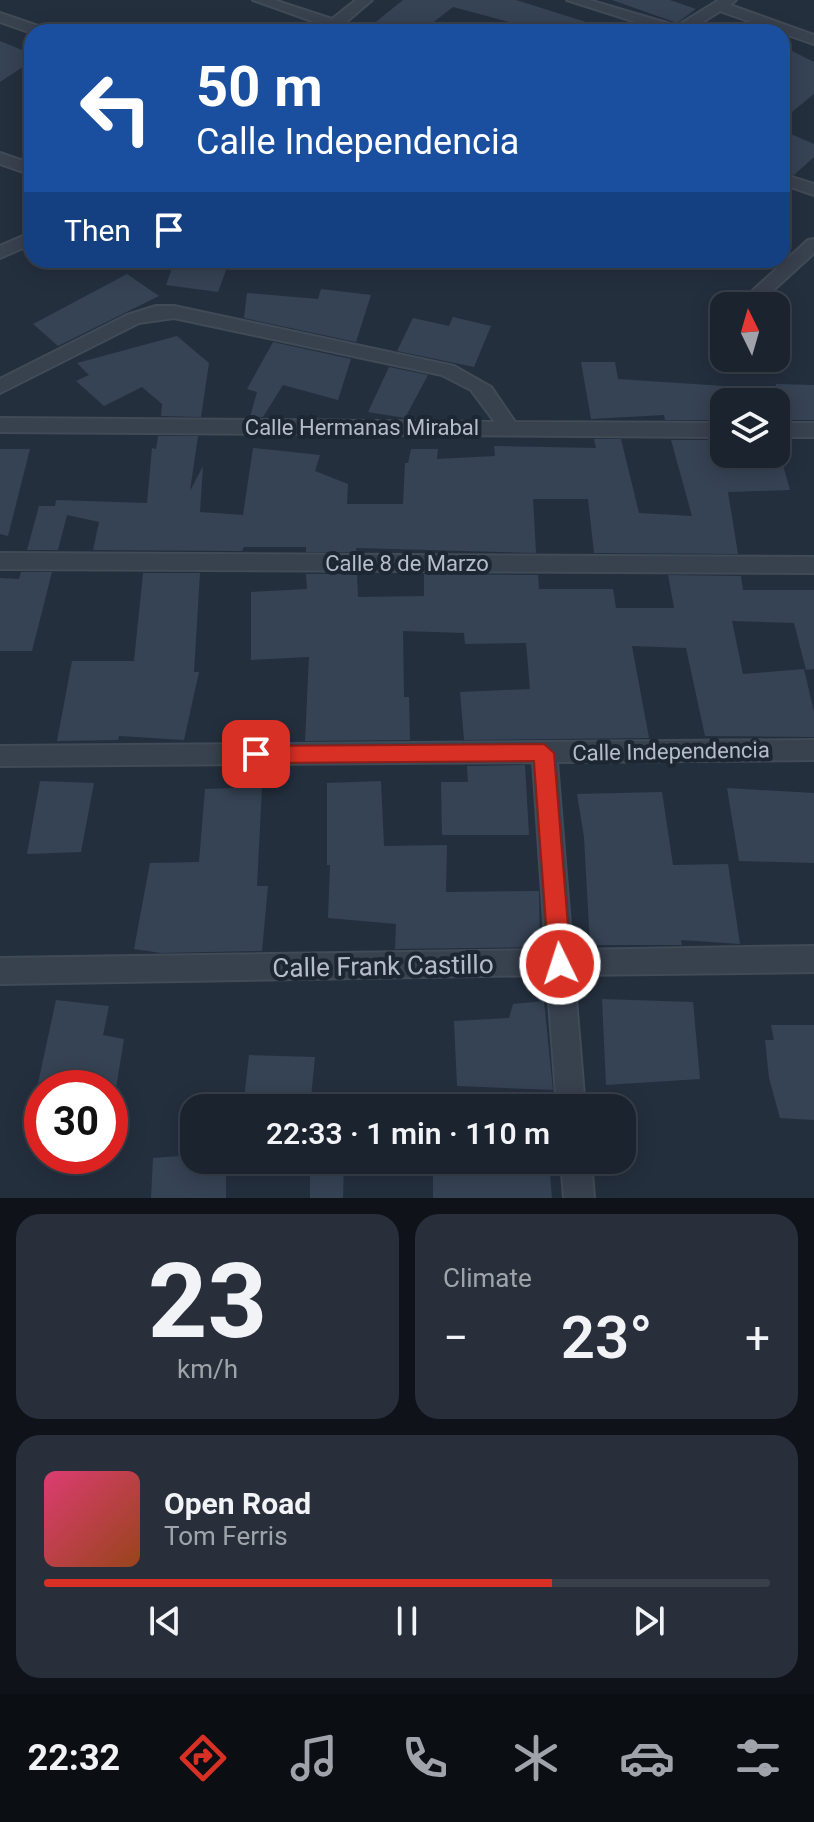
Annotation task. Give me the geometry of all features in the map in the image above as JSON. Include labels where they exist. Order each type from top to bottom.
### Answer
[{"type":"street","points":[[260,0],[319,24]]},
{"type":"street","points":[[334,24],[365,0]]},
{"type":"street","points":[[574,0],[652,24]]},
{"type":"street","points":[[691,24],[724,3],[775,24]]},
{"type":"street","points":[[0,17],[24,26]]},
{"type":"street","points":[[790,30],[814,40]]},
{"type":"street","points":[[0,158],[24,167]]},
{"type":"street","points":[[790,182],[814,190]]},
{"type":"street","points":[[0,253],[24,241]]},
{"type":"street","points":[[790,266],[809,249]]},
{"type":"street","points":[[761,292],[788,268]]},
{"type":"street","points":[[0,387],[133,319],[156,312],[174,312],[447,370],[471,380],[489,394],[509,428]]},
{"type":"street","name":"Calle Hermanas Mirabal","points":[[0,425],[710,430]]},
{"type":"street","points":[[790,430],[814,430]]},
{"type":"street","name":"Calle 8 de Marzo","points":[[0,561],[814,565]]},
{"type":"street","name":"Calle Independencia","points":[[0,756],[814,750]]},
{"type":"street","points":[[544,753],[570,1094]]},
{"type":"street","name":"Calle Frank Castillo","points":[[0,971],[814,959]]},
{"type":"street","points":[[577,1174],[579,1198]]},
{"type":"building","points":[[403,0],[516,0],[592,24],[516,24],[453,7],[431,24],[373,24]]},
{"type":"building","points":[[612,0],[670,0],[696,9],[677,23]]},
{"type":"building","points":[[0,41],[24,51],[24,66],[0,82]]},
{"type":"building","points":[[790,50],[814,62],[814,94],[790,114]]},
{"type":"building","points":[[790,134],[814,144],[814,157],[794,175],[790,174]]},
{"type":"building","points":[[172,268],[227,268],[218,292],[166,285]]},
{"type":"building","points":[[127,274],[159,296],[58,346],[33,324]]},
{"type":"building","points":[[321,289],[371,295],[356,342],[244,318],[247,293],[318,299]]},
{"type":"building","points":[[453,317],[491,326],[474,367],[397,351],[413,318],[449,326]]},
{"type":"building","points":[[177,336],[209,363],[201,417],[161,416],[162,404],[142,387],[104,406],[76,381],[89,375],[77,363]]},
{"type":"building","points":[[273,342],[351,359],[338,400],[283,385],[263,417],[250,417],[257,392],[247,389]]},
{"type":"building","points":[[581,362],[615,362],[618,379],[724,386],[710,388],[710,420],[665,420],[664,415],[591,419]]},
{"type":"building","points":[[389,367],[428,375],[405,418],[368,412]]},
{"type":"building","points":[[776,384],[814,385],[814,420],[790,420],[790,388],[776,388]]},
{"type":"building","points":[[158,436],[198,436],[190,491],[203,466],[200,512],[243,515],[253,448],[320,455],[315,471],[348,484],[347,504],[403,504],[405,463],[408,463],[411,449],[438,449],[437,459],[495,456],[494,446],[596,448],[594,439],[621,439],[639,513],[692,516],[671,440],[710,440],[710,468],[784,468],[790,490],[728,492],[738,554],[594,553],[588,499],[533,499],[536,553],[356,548],[356,552],[306,552],[306,547],[244,547],[242,551],[93,550],[99,522],[67,515],[58,550],[27,550],[39,506],[55,506],[56,500],[147,503],[152,448],[156,449]]},
{"type":"building","points":[[0,449],[30,449],[8,536],[0,534]]},
{"type":"building","points":[[21,572],[52,572],[32,651],[0,651],[0,578],[19,579]]},
{"type":"building","points":[[143,573],[200,573],[194,672],[199,672],[184,740],[119,736],[118,740],[57,741],[72,661],[134,661]]},
{"type":"building","points":[[306,574],[357,574],[358,597],[424,596],[424,574],[538,575],[539,589],[613,589],[616,608],[674,608],[668,575],[741,576],[743,590],[814,590],[814,669],[806,670],[794,623],[732,621],[743,674],[804,669],[814,712],[814,737],[705,736],[686,648],[632,646],[649,738],[464,740],[460,692],[530,689],[526,643],[465,644],[464,633],[403,631],[404,697],[409,697],[410,740],[305,741],[309,657],[251,660],[251,592],[307,589]]},
{"type":"building","points":[[525,765],[529,835],[442,835],[441,782],[468,782],[467,766]]},
{"type":"building","points":[[40,781],[94,783],[81,852],[27,854]]},
{"type":"building","points":[[381,781],[384,846],[447,845],[446,892],[539,891],[540,947],[395,949],[396,924],[328,918],[327,783]]},
{"type":"building","points":[[262,787],[257,886],[268,886],[262,951],[161,953],[134,949],[150,863],[199,862],[205,789]]},
{"type":"building","points":[[727,788],[814,793],[814,863],[739,861]]},
{"type":"building","points":[[662,792],[673,865],[728,864],[740,944],[681,940],[682,945],[590,945],[584,837],[577,794]]},
{"type":"building","points":[[602,999],[693,1002],[700,1079],[606,1085]]},
{"type":"building","points":[[56,1000],[109,1006],[103,1035],[124,1039],[119,1070],[41,1070]]},
{"type":"building","points":[[544,1001],[553,1090],[457,1086],[454,1021],[509,1018],[513,1004]]},
{"type":"building","points":[[771,1025],[814,1025],[814,1120],[780,1118],[769,1078],[765,1040],[774,1040]]},
{"type":"building","points":[[249,1055],[315,1057],[311,1094],[245,1094]]},
{"type":"building","points":[[180,1156],[180,1174],[226,1174],[226,1198],[151,1198],[153,1158]]},
{"type":"building","points":[[310,1174],[344,1174],[343,1198],[310,1198]]},
{"type":"building","points":[[550,1174],[552,1198],[433,1198],[433,1176]]},
{"type":"route","points":[[256,754],[544,753],[560,964]]}]
